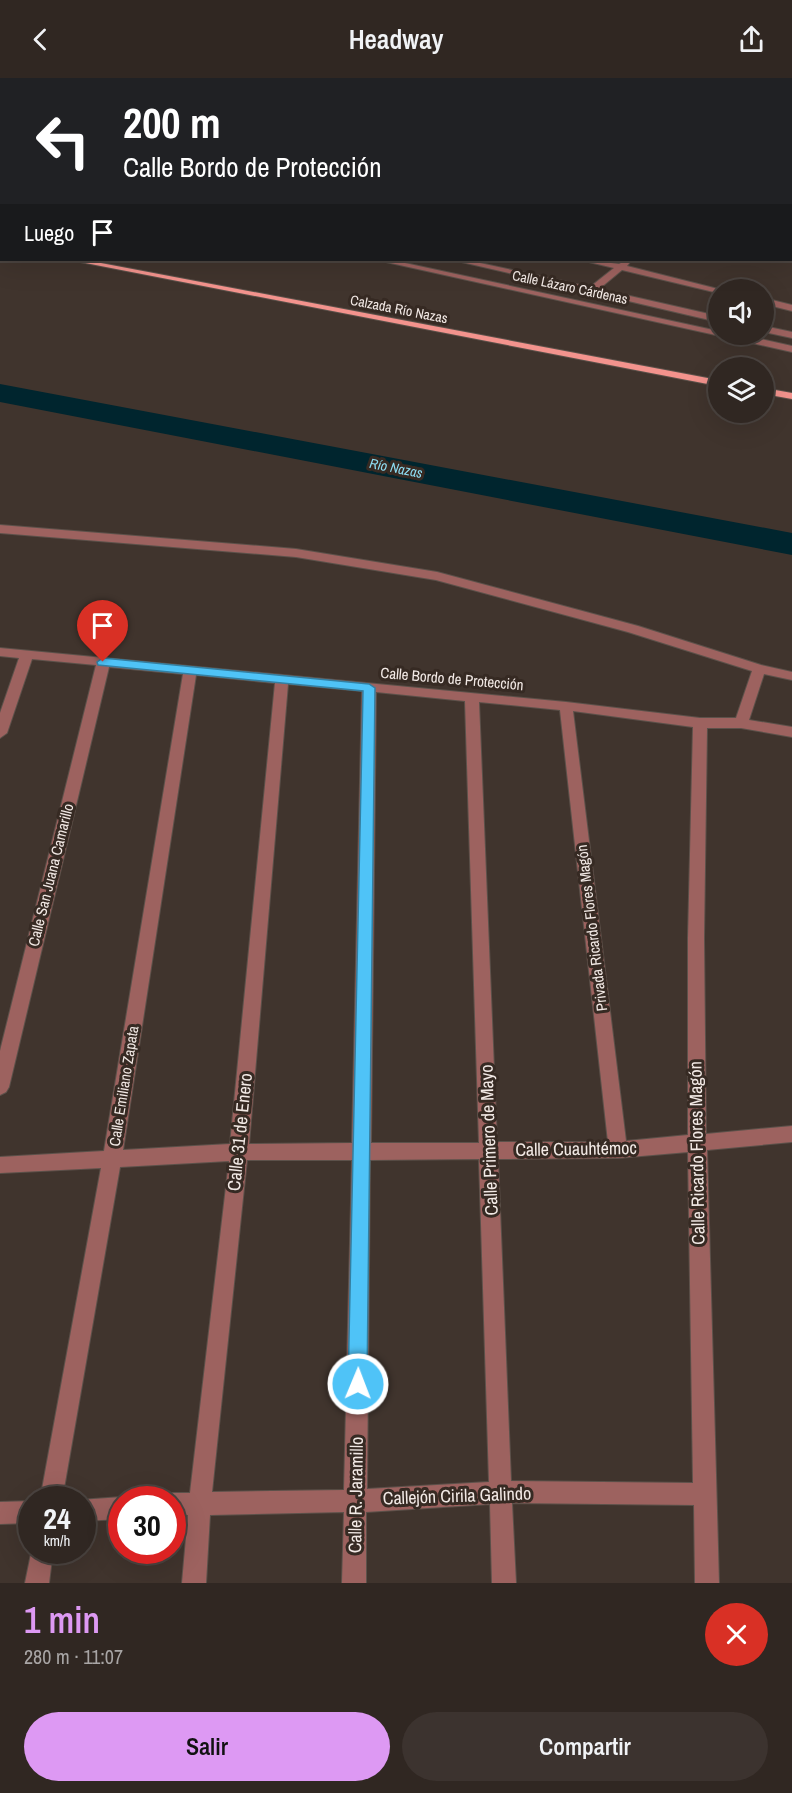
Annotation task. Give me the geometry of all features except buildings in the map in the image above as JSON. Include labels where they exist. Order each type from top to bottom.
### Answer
[{"type":"main road","name":"Calzada Río Nazas","points":[[79,261],[708,380]]},
{"type":"main road","points":[[774,393],[792,396]]},
{"type":"street","name":"Calle Lázaro Cárdenas","points":[[386,261],[708,331]]},
{"type":"street","points":[[461,261],[708,317]]},
{"type":"street","points":[[597,261],[708,288]]},
{"type":"street","points":[[591,291],[628,261]]},
{"type":"street","points":[[774,304],[792,308]]},
{"type":"street","points":[[774,331],[792,335]]},
{"type":"street","name":"Calle Lázaro Cárdenas","points":[[773,345],[792,349]]},
{"type":"street","points":[[0,529],[296,553],[437,576],[633,629],[759,669],[792,676]]},
{"type":"street","name":"Calle Bordo de Protección","points":[[0,652],[566,706],[700,723],[741,723],[792,732]]},
{"type":"street","points":[[0,733],[27,655]]},
{"type":"street","name":"Calle San Juana Camarillo","points":[[0,1087],[103,662]]},
{"type":"street","points":[[741,723],[759,669]]},
{"type":"street","name":"Calle Emiliano Zapata","points":[[54,1486],[112,1159],[190,671]]},
{"type":"street","name":"Calle 31 de Enero","points":[[194,1583],[200,1503],[239,1152],[282,680]]},
{"type":"street","name":"Calle R. Jaramillo","points":[[354,1583],[369,688]]},
{"type":"street","name":"Calle Primero de Mayo","points":[[472,698],[504,1583]]},
{"type":"street","name":"Privada Ricardo Flores Magón","points":[[566,706],[618,1150]]},
{"type":"street","name":"Calle Ricardo Flores Magón","points":[[700,723],[694,894],[696,1144],[707,1583]]},
{"type":"street","name":"Calle Cuauhtémoc","points":[[0,1165],[239,1152],[618,1150],[792,1134]]},
{"type":"street","name":"Callejón Cirila Galindo","points":[[186,1504],[356,1501],[501,1492],[705,1494]]},
{"type":"street","points":[[0,1513],[18,1512]]},
{"type":"street","points":[[37,1583],[40,1564]]},
{"type":"waterway","name":"Río Nazas","points":[[0,393],[792,544]]},
{"type":"route","points":[[103,662],[369,688],[358,1384]]}]
